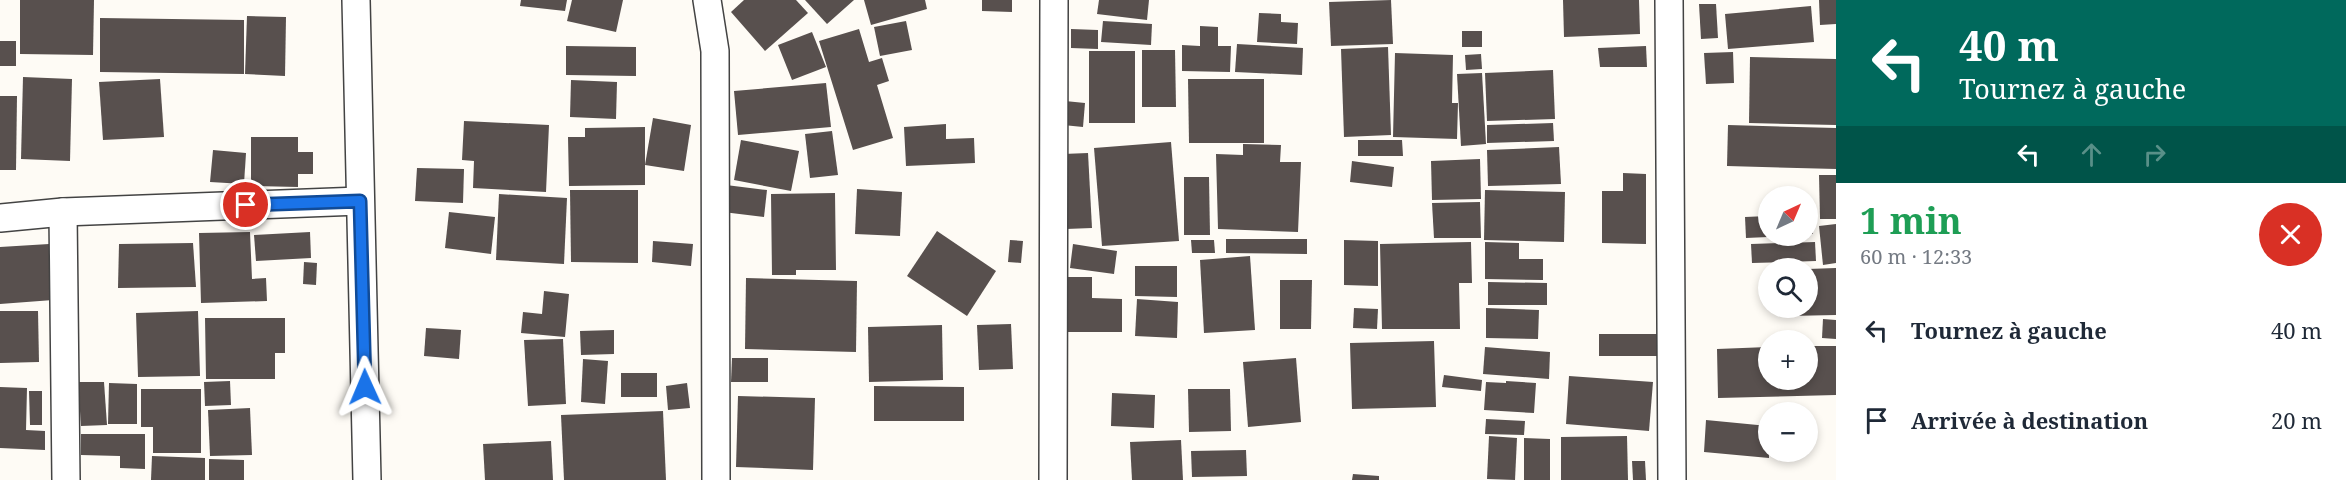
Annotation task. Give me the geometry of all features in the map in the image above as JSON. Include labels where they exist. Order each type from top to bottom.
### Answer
[{"type":"street","points":[[356,0],[367,480]]},
{"type":"street","points":[[707,0],[716,51],[716,480]]},
{"type":"street","points":[[1053,480],[1054,0]]},
{"type":"street","points":[[1669,0],[1672,480]]},
{"type":"street","points":[[0,218],[63,212],[360,201]]},
{"type":"street","points":[[63,212],[66,480]]},
{"type":"building","points":[[20,0],[94,0],[93,55],[20,54]]},
{"type":"building","points":[[521,0],[567,0],[565,11],[520,6]]},
{"type":"building","points":[[572,0],[623,0],[616,32],[567,21]]},
{"type":"building","points":[[744,0],[796,0],[808,13],[765,51],[731,12]]},
{"type":"building","points":[[805,0],[854,0],[827,24]]},
{"type":"building","points":[[864,0],[925,0],[927,9],[871,25]]},
{"type":"building","points":[[982,0],[1012,0],[1012,12],[982,11]]},
{"type":"building","points":[[1099,0],[1149,0],[1147,20],[1097,14]]},
{"type":"building","points":[[1391,0],[1393,44],[1331,46],[1329,2]]},
{"type":"building","points":[[1563,0],[1639,0],[1640,34],[1564,37]]},
{"type":"building","points":[[1819,0],[1836,0],[1836,24],[1820,25]]},
{"type":"building","points":[[1699,4],[1716,4],[1718,38],[1701,39]]},
{"type":"building","points":[[1811,6],[1814,42],[1728,49],[1725,14]]},
{"type":"building","points":[[1259,13],[1281,14],[1281,22],[1298,23],[1297,44],[1257,42]]},
{"type":"building","points":[[247,16],[286,17],[285,76],[245,74]]},
{"type":"building","points":[[100,18],[244,20],[244,74],[100,72]]},
{"type":"building","points":[[906,21],[912,50],[880,56],[874,27]]},
{"type":"building","points":[[1103,21],[1152,24],[1151,45],[1101,42]]},
{"type":"building","points":[[1200,26],[1218,27],[1218,46],[1231,46],[1230,72],[1182,71],[1182,45],[1200,46]]},
{"type":"building","points":[[859,29],[869,62],[882,58],[889,81],[877,85],[893,138],[853,150],[819,41]]},
{"type":"building","points":[[1071,29],[1098,30],[1098,49],[1071,48]]},
{"type":"building","points":[[1462,31],[1482,31],[1482,47],[1462,47]]},
{"type":"building","points":[[812,32],[826,67],[792,80],[778,45]]},
{"type":"building","points":[[0,41],[16,41],[16,66],[0,66]]},
{"type":"building","points":[[1237,44],[1303,48],[1302,75],[1235,72]]},
{"type":"building","points":[[566,46],[636,47],[636,76],[566,75]]},
{"type":"building","points":[[1646,46],[1647,67],[1600,67],[1598,48]]},
{"type":"building","points":[[1388,47],[1391,135],[1344,137],[1341,49]]},
{"type":"building","points":[[1142,50],[1175,50],[1176,107],[1142,107]]},
{"type":"building","points":[[1089,51],[1135,51],[1135,123],[1089,123]]},
{"type":"building","points":[[1733,52],[1734,83],[1706,84],[1704,53]]},
{"type":"building","points":[[1395,53],[1453,55],[1452,103],[1458,103],[1457,139],[1393,137]]},
{"type":"building","points":[[1481,54],[1482,69],[1466,70],[1465,55]]},
{"type":"building","points":[[1750,57],[1836,59],[1836,125],[1749,123]]},
{"type":"building","points":[[1553,70],[1555,119],[1487,121],[1485,73]]},
{"type":"building","points":[[1482,73],[1486,144],[1461,146],[1457,74]]},
{"type":"building","points":[[23,77],[72,79],[70,161],[21,159]]},
{"type":"building","points":[[160,79],[164,137],[103,140],[99,82]]},
{"type":"building","points":[[1188,79],[1264,79],[1264,143],[1189,143]]},
{"type":"building","points":[[571,80],[617,82],[616,119],[570,117]]},
{"type":"building","points":[[826,83],[831,127],[738,135],[734,91]]},
{"type":"building","points":[[0,96],[17,96],[16,170],[0,170]]},
{"type":"building","points":[[1065,101],[1085,103],[1083,127],[1063,125]]},
{"type":"building","points":[[653,118],[691,125],[684,171],[645,165]]},
{"type":"building","points":[[464,121],[549,125],[546,192],[473,188],[474,161],[462,160]]},
{"type":"building","points":[[1553,123],[1554,141],[1487,143],[1487,125]]},
{"type":"building","points":[[946,124],[946,139],[974,138],[975,163],[906,166],[904,127]]},
{"type":"building","points":[[1728,125],[1836,128],[1836,169],[1727,166]]},
{"type":"building","points":[[645,127],[645,185],[569,186],[568,137],[585,137],[585,128]]},
{"type":"building","points":[[832,131],[838,175],[810,178],[805,134]]},
{"type":"building","points":[[251,137],[298,137],[298,152],[313,152],[313,174],[298,174],[298,187],[251,186]]},
{"type":"building","points":[[741,140],[799,151],[791,191],[734,180]]},
{"type":"building","points":[[1358,140],[1402,140],[1403,156],[1358,156]]},
{"type":"building","points":[[1171,142],[1179,241],[1102,246],[1094,148]]},
{"type":"building","points":[[1243,144],[1281,145],[1280,162],[1301,162],[1298,232],[1218,229],[1216,154],[1243,155]]},
{"type":"building","points":[[1559,147],[1561,184],[1488,186],[1487,150]]},
{"type":"building","points":[[213,150],[246,153],[244,184],[210,182]]},
{"type":"building","points":[[1088,153],[1092,228],[1066,229],[1063,154]]},
{"type":"building","points":[[1480,159],[1481,199],[1432,200],[1431,161]]},
{"type":"building","points":[[1352,161],[1394,167],[1392,187],[1350,182]]},
{"type":"building","points":[[417,168],[464,169],[463,203],[415,201]]},
{"type":"building","points":[[1623,173],[1646,174],[1646,244],[1602,243],[1602,191],[1623,191]]},
{"type":"building","points":[[1819,175],[1836,175],[1836,219],[1820,219]]},
{"type":"building","points":[[1184,177],[1209,177],[1210,235],[1184,235]]},
{"type":"building","points":[[726,185],[767,190],[764,217],[723,212]]},
{"type":"building","points":[[857,189],[902,192],[900,236],[855,234]]},
{"type":"building","points":[[570,190],[638,190],[638,263],[571,262]]},
{"type":"building","points":[[1485,190],[1565,192],[1564,242],[1484,240]]},
{"type":"building","points":[[835,193],[836,270],[796,270],[796,275],[772,275],[771,194]]},
{"type":"building","points":[[499,194],[567,198],[564,264],[496,260]]},
{"type":"building","points":[[1480,202],[1481,238],[1434,238],[1432,203]]},
{"type":"building","points":[[449,212],[495,217],[491,254],[445,248]]},
{"type":"building","points":[[1758,216],[1758,237],[1746,238],[1745,217]]},
{"type":"building","points":[[1836,224],[1836,263],[1823,265],[1819,226]]},
{"type":"building","points":[[937,231],[996,271],[967,316],[907,276]]},
{"type":"building","points":[[250,232],[252,279],[266,278],[267,301],[201,303],[199,233]]},
{"type":"building","points":[[310,232],[311,258],[256,261],[254,235]]},
{"type":"building","points":[[1226,239],[1307,239],[1307,254],[1226,253]]},
{"type":"building","points":[[1010,240],[1023,241],[1021,263],[1008,262]]},
{"type":"building","points":[[1191,240],[1214,240],[1215,253],[1192,253]]},
{"type":"building","points":[[1344,240],[1378,241],[1378,286],[1344,285]]},
{"type":"building","points":[[653,241],[693,244],[691,266],[652,262]]},
{"type":"building","points":[[1471,242],[1472,283],[1459,283],[1460,329],[1382,329],[1380,244]]},
{"type":"building","points":[[1485,242],[1519,243],[1519,259],[1543,259],[1543,280],[1485,279]]},
{"type":"building","points":[[193,243],[196,287],[118,288],[119,244]]},
{"type":"building","points":[[49,244],[53,300],[0,304],[0,247]]},
{"type":"building","points":[[1073,244],[1117,251],[1114,274],[1070,268]]},
{"type":"building","points":[[1751,244],[1815,246],[1816,258],[1758,258],[1758,263],[1752,263]]},
{"type":"building","points":[[1250,256],[1255,330],[1204,333],[1200,260]]},
{"type":"building","points":[[304,262],[317,263],[316,285],[303,284]]},
{"type":"building","points":[[1135,266],[1177,266],[1177,297],[1135,296]]},
{"type":"building","points":[[1836,268],[1836,315],[1818,315],[1818,269]]},
{"type":"building","points":[[1063,277],[1092,277],[1092,298],[1122,299],[1122,332],[1063,332]]},
{"type":"building","points":[[746,278],[857,281],[856,352],[745,349]]},
{"type":"building","points":[[1280,280],[1312,280],[1311,329],[1280,329]]},
{"type":"building","points":[[1488,282],[1547,283],[1547,305],[1488,305]]},
{"type":"building","points":[[544,291],[569,294],[565,337],[521,333],[523,312],[542,314]]},
{"type":"building","points":[[1137,299],[1178,302],[1177,338],[1135,336]]},
{"type":"building","points":[[1354,308],[1378,309],[1377,329],[1353,328]]},
{"type":"building","points":[[1486,308],[1539,310],[1538,339],[1486,338]]},
{"type":"building","points":[[0,311],[38,311],[39,362],[0,363]]},
{"type":"building","points":[[198,311],[200,376],[138,377],[136,313]]},
{"type":"building","points":[[205,318],[285,318],[285,353],[275,353],[275,379],[206,379]]},
{"type":"building","points":[[1823,319],[1836,320],[1836,339],[1822,338]]},
{"type":"building","points":[[1011,324],[1013,369],[979,370],[977,325]]},
{"type":"building","points":[[942,325],[943,380],[869,382],[868,327]]},
{"type":"building","points":[[426,328],[461,330],[459,359],[424,356]]},
{"type":"building","points":[[614,330],[614,354],[581,355],[580,331]]},
{"type":"building","points":[[1599,334],[1658,334],[1658,356],[1599,356]]},
{"type":"building","points":[[563,339],[566,404],[528,406],[524,340]]},
{"type":"building","points":[[1434,341],[1436,407],[1352,409],[1350,343]]},
{"type":"building","points":[[1818,346],[1836,346],[1836,395],[1718,398],[1717,349],[1758,347],[1758,390],[1818,390]]},
{"type":"building","points":[[1485,347],[1550,352],[1549,379],[1483,374]]},
{"type":"building","points":[[732,358],[768,358],[768,382],[731,382]]},
{"type":"building","points":[[1296,358],[1301,422],[1248,427],[1243,362]]},
{"type":"building","points":[[583,359],[608,361],[605,404],[581,402]]},
{"type":"building","points":[[621,373],[657,373],[657,397],[621,397]]},
{"type":"building","points":[[1444,375],[1482,380],[1481,391],[1442,387]]},
{"type":"building","points":[[1569,376],[1653,382],[1649,431],[1566,424]]},
{"type":"building","points":[[230,381],[231,405],[205,406],[204,382]]},
{"type":"building","points":[[1506,381],[1536,383],[1534,413],[1484,410],[1486,382],[1506,383]]},
{"type":"building","points":[[78,382],[104,382],[107,425],[81,426]]},
{"type":"building","points":[[109,383],[137,384],[137,424],[108,424]]},
{"type":"building","points":[[687,383],[690,408],[668,410],[666,386]]},
{"type":"building","points":[[874,386],[964,387],[964,421],[874,421]]},
{"type":"building","points":[[0,387],[27,388],[26,430],[45,431],[45,450],[0,448]]},
{"type":"building","points":[[141,389],[201,389],[201,453],[153,453],[153,427],[141,427]]},
{"type":"building","points":[[1188,389],[1230,389],[1231,431],[1189,432]]},
{"type":"building","points":[[29,391],[42,391],[42,425],[30,425]]},
{"type":"building","points":[[1112,393],[1155,395],[1154,428],[1111,426]]},
{"type":"building","points":[[738,396],[815,398],[813,470],[736,467]]},
{"type":"building","points":[[250,408],[252,455],[210,456],[208,410]]},
{"type":"building","points":[[663,411],[666,480],[564,480],[561,415]]},
{"type":"building","points":[[1486,419],[1525,421],[1524,435],[1485,434]]},
{"type":"building","points":[[1706,420],[1758,425],[1758,457],[1704,452]]},
{"type":"building","points":[[81,434],[145,434],[145,469],[120,468],[120,456],[81,455]]},
{"type":"building","points":[[1489,436],[1517,438],[1515,480],[1487,479]]},
{"type":"building","points":[[1627,436],[1628,480],[1561,480],[1561,437]]},
{"type":"building","points":[[1524,438],[1550,439],[1550,480],[1524,480]]},
{"type":"building","points":[[1181,440],[1183,480],[1132,480],[1130,442]]},
{"type":"building","points":[[551,441],[553,480],[485,480],[483,444]]},
{"type":"building","points":[[1246,450],[1247,476],[1192,477],[1191,451]]},
{"type":"building","points":[[152,456],[205,458],[205,480],[151,480]]},
{"type":"building","points":[[209,459],[244,460],[244,480],[209,480]]},
{"type":"building","points":[[1632,461],[1645,461],[1646,480],[1633,480]]},
{"type":"building","points":[[1353,474],[1379,476],[1379,480],[1352,480]]},
{"type":"route","points":[[246,205],[360,201],[365,387]]}]
